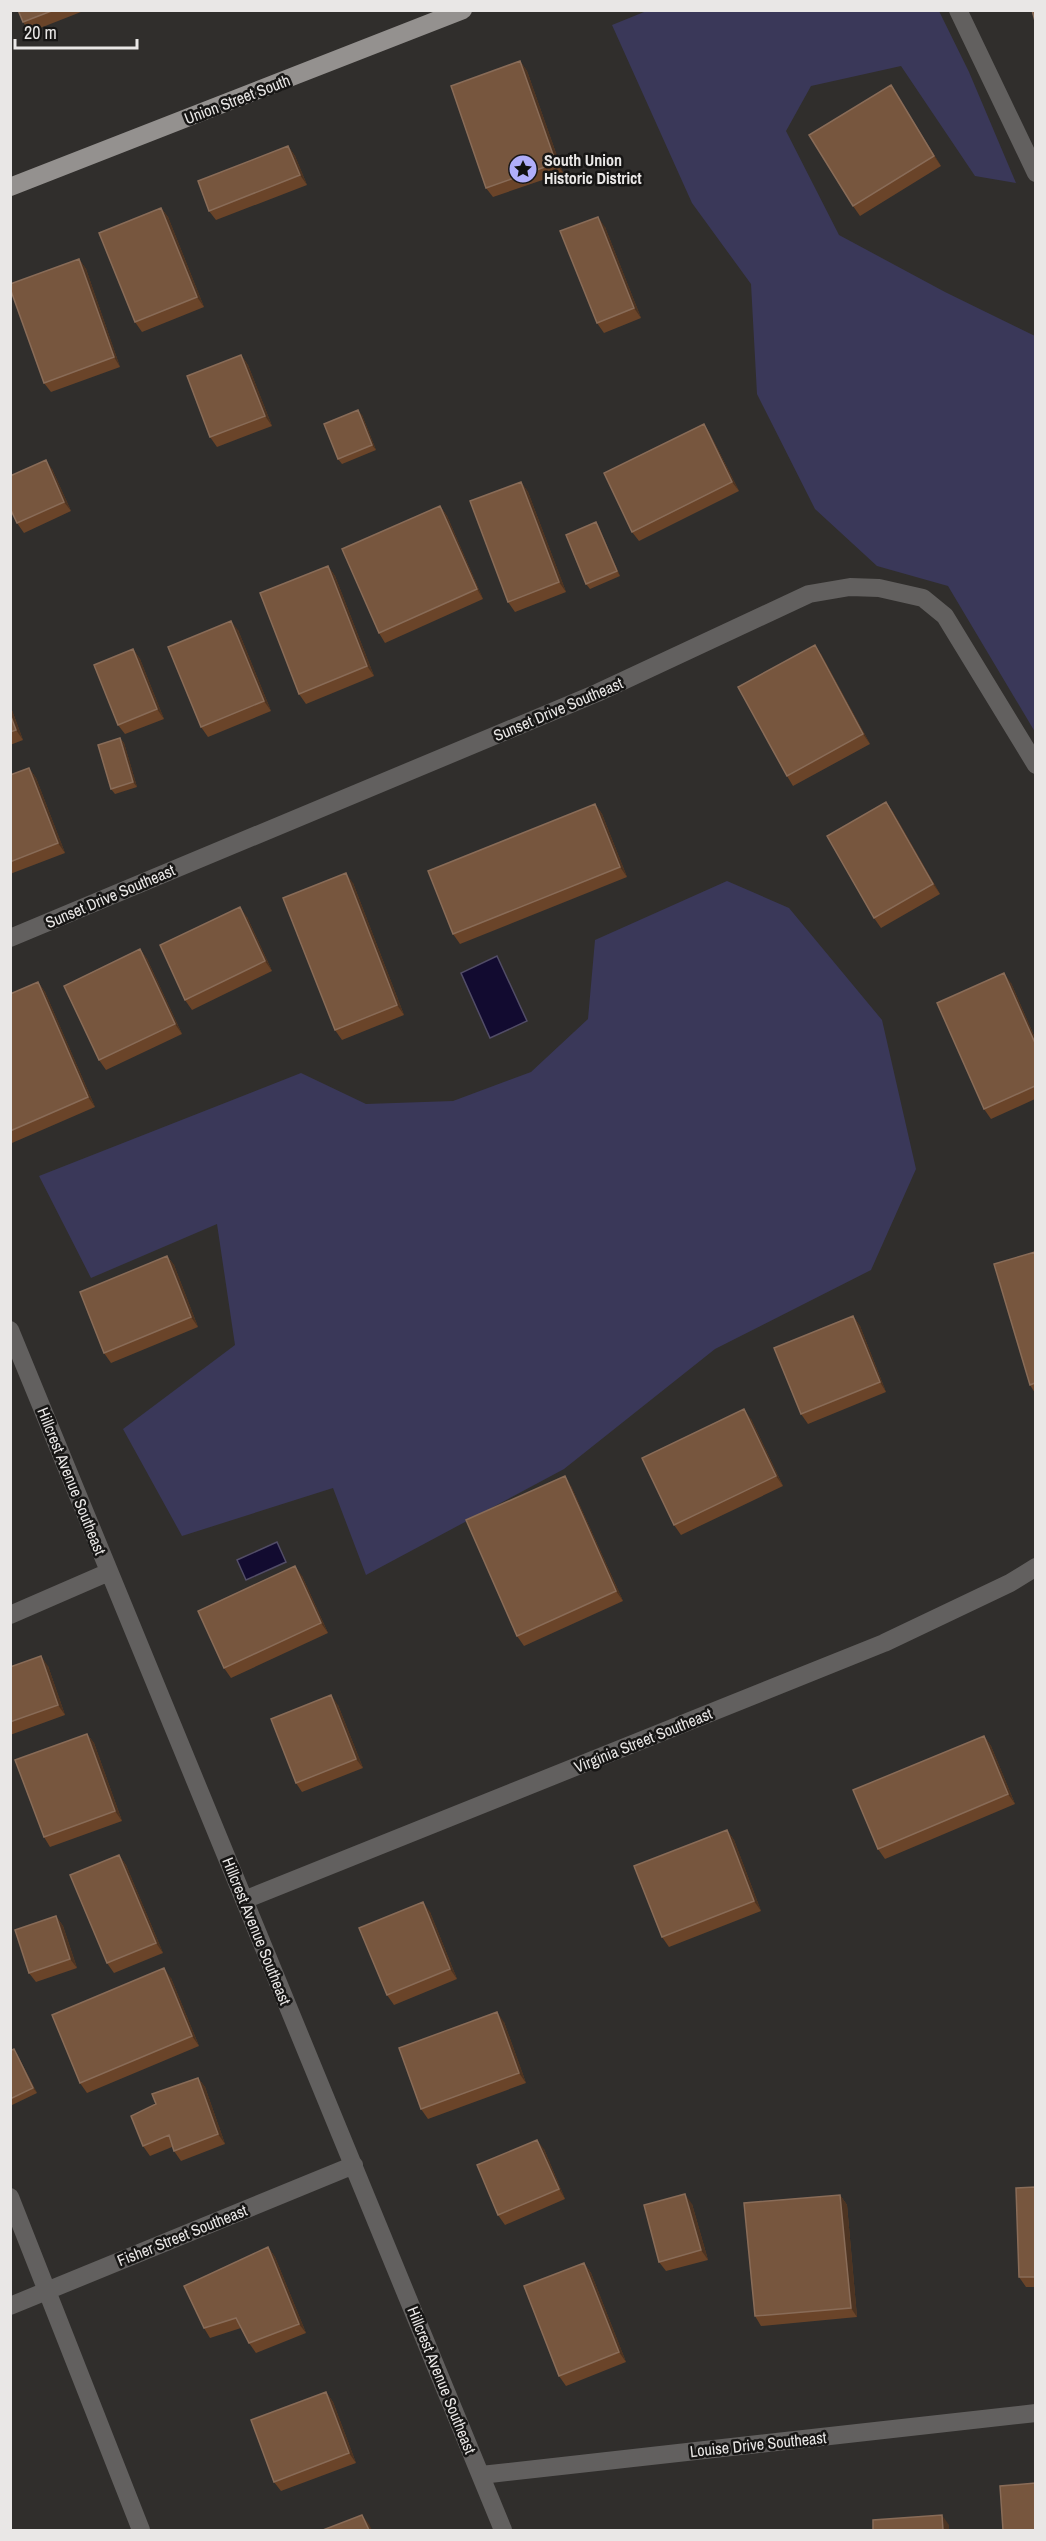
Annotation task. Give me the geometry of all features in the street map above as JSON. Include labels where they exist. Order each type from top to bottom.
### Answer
[{"type":"main road","name":"Union Street South","points":[[10,187],[463,10]]},
{"type":"street","points":[[957,10],[1035,173]]},
{"type":"street","name":"Sunset Drive Southeast","points":[[10,938],[597,693],[810,594],[850,587],[879,588],[923,598],[945,616],[1035,765]]},
{"type":"street","name":"Hillcrest Avenue Southeast","points":[[10,1330],[503,2530]]},
{"type":"street","name":"Virginia Street Southeast","points":[[244,1900],[884,1643],[1010,1583],[1035,1568]]},
{"type":"street","points":[[10,1615],[109,1572]]},
{"type":"street","name":"Fisher Street Southeast","points":[[10,2306],[354,2165]]},
{"type":"street","points":[[10,2197],[141,2530]]},
{"type":"street","name":"Louise Drive Southeast","points":[[481,2475],[1035,2414]]},
{"type":"shaded area","points":[[649,10],[939,11],[969,72],[1016,183],[975,176],[901,66],[811,86],[786,131],[839,235],[945,292],[1035,336],[1035,732],[948,586],[877,566],[815,509],[757,394],[751,284],[692,203],[612,25]]},
{"type":"shaded area","points":[[727,881],[789,908],[882,1020],[916,1169],[871,1270],[715,1349],[564,1469],[366,1575],[333,1488],[182,1536],[123,1429],[235,1345],[217,1224],[91,1278],[39,1176],[301,1073],[366,1104],[453,1101],[531,1072],[588,1019],[595,940]]},
{"type":"shaded area","points":[[497,956],[527,1021],[490,1038],[461,973]]},
{"type":"shaded area","points":[[277,1542],[286,1562],[246,1580],[237,1560]]},
{"type":"building","points":[[18,10],[54,10],[23,22]]},
{"type":"building","points":[[520,61],[556,163],[486,188],[451,86]]},
{"type":"building","points":[[891,85],[934,156],[853,206],[809,135]]},
{"type":"building","points":[[288,146],[300,175],[209,211],[198,181]]},
{"type":"building","points":[[161,208],[197,297],[135,322],[99,233]]},
{"type":"building","points":[[598,217],[634,308],[597,323],[560,231]]},
{"type":"building","points":[[79,259],[114,357],[44,383],[10,284]]},
{"type":"building","points":[[241,355],[265,416],[210,437],[187,376]]},
{"type":"building","points":[[358,410],[372,445],[338,459],[324,424]]},
{"type":"building","points":[[704,424],[732,482],[632,532],[604,473]]},
{"type":"building","points":[[46,460],[64,502],[17,523],[10,508],[10,476]]},
{"type":"building","points":[[521,482],[559,582],[508,602],[470,501]]},
{"type":"building","points":[[440,506],[477,589],[379,633],[342,549]]},
{"type":"building","points":[[596,522],[617,571],[586,584],[566,535]]},
{"type":"building","points":[[328,566],[367,666],[299,694],[260,593]]},
{"type":"building","points":[[231,621],[264,701],[201,727],[168,647]]},
{"type":"building","points":[[815,645],[863,734],[787,776],[738,687]]},
{"type":"building","points":[[133,649],[157,709],[118,725],[94,665]]},
{"type":"building","points":[[10,714],[16,730],[10,732]]},
{"type":"building","points":[[120,738],[133,782],[111,789],[98,745]]},
{"type":"building","points":[[29,768],[58,843],[10,862],[10,775]]},
{"type":"building","points":[[886,802],[933,884],[874,918],[827,836]]},
{"type":"building","points":[[595,804],[620,867],[453,934],[428,871]]},
{"type":"building","points":[[346,873],[397,1005],[335,1030],[283,898]]},
{"type":"building","points":[[240,907],[265,961],[185,1000],[160,945]]},
{"type":"building","points":[[140,949],[175,1024],[99,1060],[64,986]]},
{"type":"building","points":[[1004,973],[1035,1043],[1035,1086],[984,1109],[937,1003]]},
{"type":"building","points":[[38,982],[88,1097],[10,1131],[10,994]]},
{"type":"building","points":[[1035,1252],[1035,1383],[1030,1385],[994,1264]]},
{"type":"building","points":[[167,1256],[191,1317],[104,1353],[80,1292]]},
{"type":"building","points":[[853,1316],[880,1382],[801,1414],[774,1348]]},
{"type":"building","points":[[744,1409],[776,1476],[674,1525],[642,1458]]},
{"type":"building","points":[[565,1476],[616,1591],[517,1636],[466,1520]]},
{"type":"building","points":[[295,1566],[321,1623],[224,1668],[198,1611]]},
{"type":"building","points":[[41,1656],[58,1705],[10,1722],[10,1667]]},
{"type":"building","points":[[331,1695],[356,1759],[296,1783],[271,1719]]},
{"type":"building","points":[[87,1734],[115,1811],[44,1837],[15,1760]]},
{"type":"building","points":[[984,1736],[1008,1794],[878,1849],[853,1790]]},
{"type":"building","points":[[727,1830],[754,1901],[662,1937],[634,1866]]},
{"type":"building","points":[[119,1855],[156,1943],[107,1963],[70,1875]]},
{"type":"building","points":[[423,1902],[450,1969],[387,1995],[359,1928]]},
{"type":"building","points":[[56,1916],[70,1959],[29,1973],[15,1930]]},
{"type":"building","points":[[164,1968],[192,2036],[80,2083],[52,2015]]},
{"type":"building","points":[[497,2012],[519,2073],[421,2109],[399,2048]]},
{"type":"building","points":[[14,2049],[33,2088],[10,2099],[10,2051]]},
{"type":"building","points":[[198,2078],[218,2134],[174,2151],[169,2135],[143,2146],[131,2116],[156,2104],[152,2094]]},
{"type":"building","points":[[537,2140],[559,2189],[498,2215],[477,2165]]},
{"type":"building","points":[[1035,2187],[1035,2277],[1019,2277],[1016,2188]]},
{"type":"building","points":[[685,2194],[701,2250],[659,2262],[644,2205]]},
{"type":"building","points":[[840,2195],[851,2308],[755,2316],[744,2203]]},
{"type":"building","points":[[268,2247],[299,2324],[249,2343],[236,2318],[204,2328],[184,2286]]},
{"type":"building","points":[[584,2263],[619,2352],[559,2376],[524,2286]]},
{"type":"building","points":[[326,2392],[349,2453],[274,2482],[251,2420]]},
{"type":"building","points":[[1035,2483],[1035,2530],[1003,2530],[1000,2486]]},
{"type":"building","points":[[362,2515],[369,2530],[323,2530]]},
{"type":"building","points":[[942,2515],[943,2530],[873,2530],[873,2520]]},
{"type":"place","name":"South Union Historic District","points":[[523,169]]}]
